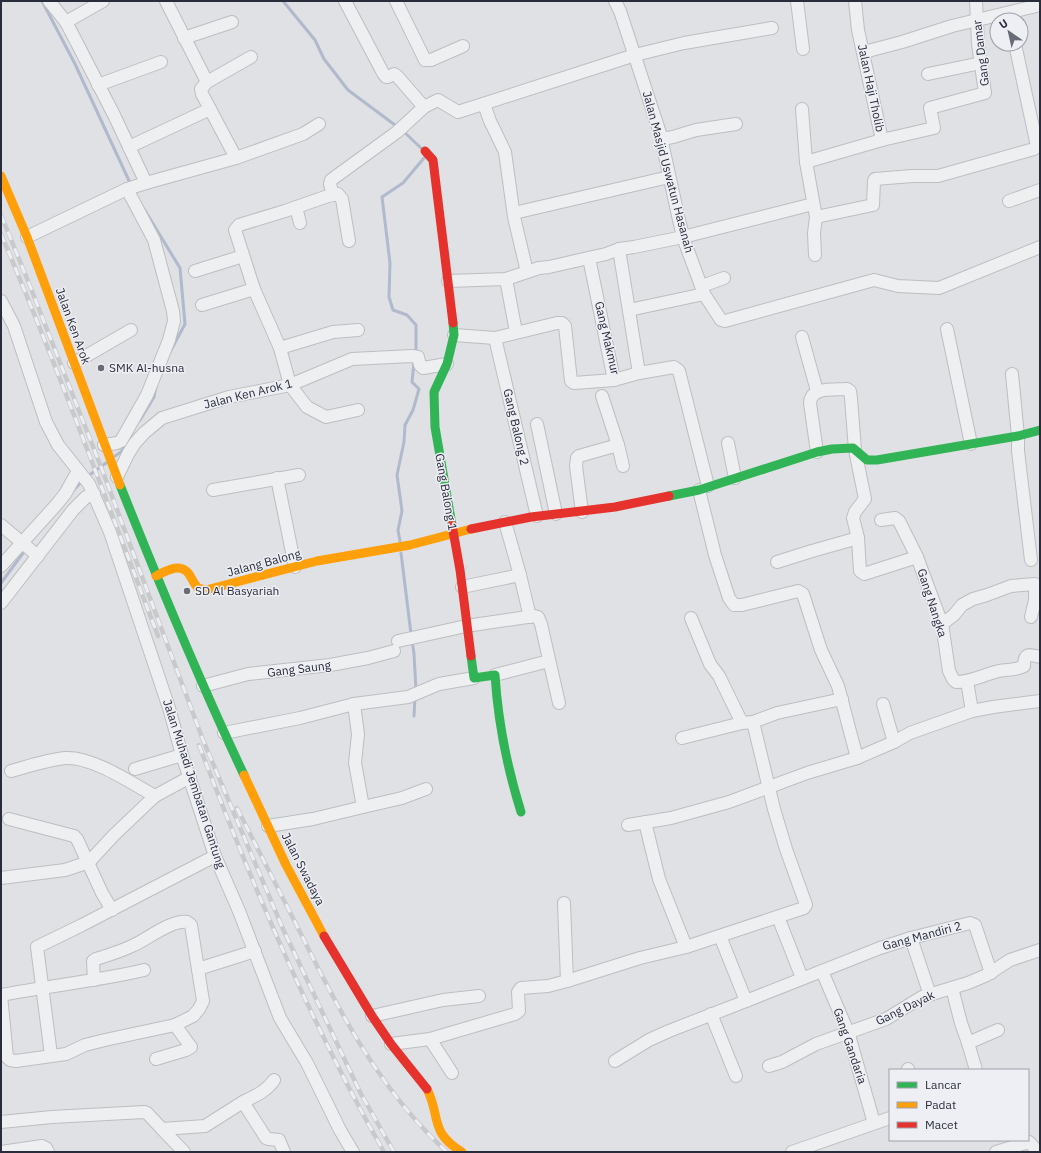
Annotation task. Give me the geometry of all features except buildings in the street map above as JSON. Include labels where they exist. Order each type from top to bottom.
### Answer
[{"type":"street","points":[[49,1],[66,22],[129,147],[137,186],[174,311],[174,321],[169,340],[147,395],[121,441],[105,447]]},
{"type":"street","points":[[66,22],[103,1]]},
{"type":"street","points":[[166,1],[207,82]]},
{"type":"street","points":[[396,1],[425,60],[431,60],[463,46]]},
{"type":"street","name":"Jalan Masjid Uswatun Hasanah","points":[[615,1],[635,55],[661,139],[683,237],[703,290],[721,320],[725,322],[874,280],[898,286],[939,288],[1040,248]]},
{"type":"street","points":[[797,1],[802,49]]},
{"type":"street","name":"Jalan Haji Tholib","points":[[806,162],[882,140],[858,30],[855,1]]},
{"type":"street","name":"Gang Damar","points":[[882,140],[934,128],[930,108],[985,94],[976,20],[976,1]]},
{"type":"street","points":[[350,2],[383,73],[386,77],[394,74],[398,76],[424,107]]},
{"type":"street","points":[[1017,12],[1032,4]]},
{"type":"street","points":[[864,52],[976,20],[989,18]]},
{"type":"street","points":[[184,38],[232,22]]},
{"type":"street","points":[[333,194],[330,180],[400,128],[424,107],[438,100],[458,112],[635,55],[684,43],[772,28]]},
{"type":"street","points":[[816,217],[873,205],[875,179],[912,176],[938,176],[1034,149],[1037,146],[1017,52]]},
{"type":"street","points":[[236,158],[201,90],[207,82],[251,57]]},
{"type":"street","points":[[98,85],[161,62]]},
{"type":"street","points":[[928,74],[981,62]]},
{"type":"street","points":[[484,104],[490,121],[505,152],[514,213],[526,272]]},
{"type":"street","points":[[802,109],[806,162],[816,217],[814,233],[815,255]]},
{"type":"street","points":[[129,147],[210,110]]},
{"type":"street","points":[[27,237],[137,186],[236,158],[303,134],[319,124]]},
{"type":"street","points":[[661,139],[696,130],[736,124]]},
{"type":"street","name":"Gang Balong 1","points":[[425,151],[432,160],[454,335],[447,364],[434,392],[438,448],[454,533],[474,678]]},
{"type":"street","name":"Jalan Ken Arok","points":[[1,176],[27,237],[105,447],[156,576]]},
{"type":"street","points":[[514,213],[669,176]]},
{"type":"street","points":[[1009,201],[1040,190]]},
{"type":"street","points":[[349,242],[342,199],[338,194],[333,194],[236,227],[236,234],[243,256],[254,288],[280,348],[290,385],[307,407],[326,417],[358,410]]},
{"type":"street","points":[[448,281],[506,279],[526,272],[606,254],[619,249],[683,237],[813,204]]},
{"type":"street","points":[[296,207],[300,223]]},
{"type":"street","points":[[619,249],[639,373]]},
{"type":"street","points":[[195,271],[243,256]]},
{"type":"street","name":"Gang Makmur","points":[[589,258],[614,380],[639,373],[674,367],[679,372],[703,488]]},
{"type":"street","points":[[629,310],[703,290],[724,278]]},
{"type":"street","points":[[506,279],[516,332]]},
{"type":"street","points":[[202,306],[254,288]]},
{"type":"street","name":"Jalan Muhadi Jembatan Gantung","points":[[1,301],[14,326],[46,422],[58,444],[94,494],[110,532],[170,708],[182,755],[215,856],[239,911],[280,1018],[307,1063],[340,1130],[353,1152]]},
{"type":"street","points":[[454,335],[495,338],[557,322],[562,323],[564,326],[571,381],[574,383],[580,383],[614,380]]},
{"type":"street","points":[[947,329],[971,444]]},
{"type":"street","points":[[74,363],[131,330]]},
{"type":"street","points":[[280,348],[333,332],[358,330]]},
{"type":"street","points":[[802,337],[817,391]]},
{"type":"street","name":"Gang Balong 2","points":[[495,338],[537,516]]},
{"type":"street","name":"Jalan Ken Arok 1","points":[[117,478],[135,443],[144,433],[162,418],[229,397],[290,385],[352,360],[415,356],[423,368],[447,364]]},
{"type":"street","points":[[1012,374],[1018,451],[1031,560]]},
{"type":"street","points":[[817,452],[810,403],[811,397],[817,391],[847,389],[850,391],[856,450],[865,499],[854,512],[853,518],[858,538],[860,572],[864,574],[917,557]]},
{"type":"street","points":[[602,396],[618,446],[622,466]]},
{"type":"street","points":[[537,424],[556,514]]},
{"type":"street","points":[[856,450],[867,460],[877,460],[1018,436],[1040,430]]},
{"type":"street","points":[[728,443],[735,478]]},
{"type":"street","points":[[582,512],[576,466],[577,458],[618,446]]},
{"type":"street","name":"Jalang Balong","points":[[156,576],[181,567],[188,572],[198,588],[206,590],[317,561],[391,549],[505,522],[537,516],[582,512],[638,503],[703,488],[817,452],[849,448],[856,450]]},
{"type":"street","points":[[1,566],[23,544],[81,475]]},
{"type":"street","points":[[213,490],[299,475]]},
{"type":"street","points":[[277,478],[295,567]]},
{"type":"street","points":[[703,488],[715,555],[731,602],[737,606],[798,591],[801,592],[809,611],[821,650],[838,686],[857,758]]},
{"type":"street","points":[[1,603],[37,555],[80,502],[86,497],[94,494]]},
{"type":"street","name":"Gang Nangka","points":[[882,520],[895,518],[899,521],[917,557],[942,624],[949,671],[956,682],[967,681]]},
{"type":"street","points":[[505,522],[530,617],[538,617],[540,620],[559,703]]},
{"type":"street","points":[[1,525],[37,555]]},
{"type":"street","points":[[777,562],[858,538]]},
{"type":"street","points":[[462,587],[520,575]]},
{"type":"street","name":"Jalan Swadaya","points":[[156,576],[224,733],[286,865],[322,933],[372,1016],[391,1044],[427,1089],[430,1095],[436,1124],[441,1132],[453,1147],[462,1152]]},
{"type":"street","points":[[942,624],[954,615],[962,605],[973,599],[1011,586],[1035,584],[1037,604],[1031,617]]},
{"type":"street","name":"Gang Saung","points":[[203,686],[248,674],[330,665],[368,658],[404,642],[466,626],[530,617]]},
{"type":"street","points":[[391,1044],[430,1039],[515,1014],[519,1011],[518,992],[521,988],[548,986],[567,981],[640,958],[686,947],[804,908],[806,905],[786,849],[748,722],[710,664],[691,618]]},
{"type":"street","points":[[972,712],[967,681],[998,671],[1020,669],[1024,666],[1024,659],[1026,655],[1030,654],[1040,657]]},
{"type":"street","points":[[224,733],[300,718],[354,704],[408,696],[424,691],[438,684],[495,675],[549,661]]},
{"type":"street","points":[[495,675],[504,754],[521,812]]},
{"type":"street","points":[[682,738],[748,722],[777,712],[842,699]]},
{"type":"street","points":[[628,825],[671,818],[729,802],[807,773],[857,758],[894,742],[910,733],[972,712],[993,707],[1040,701]]},
{"type":"street","points":[[354,704],[358,734],[355,763],[363,807]]},
{"type":"street","points":[[883,704],[894,742]]},
{"type":"street","points":[[135,769],[182,755]]},
{"type":"street","points":[[11,771],[47,761],[66,758],[79,759],[97,765],[155,796]]},
{"type":"street","points":[[1,878],[65,870],[89,862],[114,835],[155,796],[190,777]]},
{"type":"street","points":[[268,826],[319,818],[402,798],[426,788]]},
{"type":"street","points":[[9,819],[77,838],[102,893],[112,910]]},
{"type":"street","points":[[645,822],[659,879],[686,947]]},
{"type":"street","points":[[51,1055],[37,947],[215,856]]},
{"type":"street","points":[[564,903],[567,981]]},
{"type":"street","points":[[778,917],[802,978]]},
{"type":"street","points":[[94,980],[93,961],[96,959],[133,946],[181,921],[187,922],[191,926],[203,1000],[199,1009],[193,1016],[175,1025],[105,1040],[66,1054],[16,1061],[10,1060],[7,1057],[1,995],[43,987],[112,978],[144,970]]},
{"type":"street","name":"Gang Mandiri 2","points":[[615,1061],[649,1040],[802,978],[880,948],[911,938],[970,923],[975,925],[991,973]]},
{"type":"street","points":[[720,936],[746,1001]]},
{"type":"street","points":[[911,938],[930,995]]},
{"type":"street","name":"Gang Dayak","points":[[769,1066],[782,1062],[809,1047],[886,1019],[922,997],[968,983],[991,973],[1010,960],[1040,950]]},
{"type":"street","points":[[198,969],[255,951]]},
{"type":"street","name":"Gang Gandaria","points":[[822,971],[848,1032],[874,1123]]},
{"type":"street","points":[[952,988],[976,1069]]},
{"type":"street","points":[[372,1016],[443,1000],[479,996]]},
{"type":"street","points":[[711,1014],[736,1076]]},
{"type":"street","points":[[156,1058],[186,1050],[191,1047],[175,1025]]},
{"type":"street","points":[[968,1043],[998,1030]]},
{"type":"street","points":[[430,1039],[452,1073]]},
{"type":"street","points":[[162,1129],[205,1126],[243,1102],[264,1091],[274,1080]]},
{"type":"street","points":[[243,1102],[266,1138],[280,1140],[284,1152]]},
{"type":"street","points":[[1,1122],[52,1116],[144,1112],[147,1113],[184,1152]]},
{"type":"street","points":[[792,1152],[889,1118]]},
{"type":"street","points":[[995,1141],[997,1152],[1029,1142],[1038,1152],[1040,1151]]},
{"type":"street","points":[[1,1152],[42,1146],[46,1148],[48,1152]]},
{"type":"waterway","points":[[42,1],[75,64],[131,185]]},
{"type":"waterway","points":[[283,1],[315,40],[324,59],[348,90],[399,128]]},
{"type":"waterway","points":[[403,131],[421,148]]},
{"type":"waterway","points":[[416,355],[416,325],[407,315],[393,310],[389,297],[390,263],[382,197],[403,183],[424,158]]},
{"type":"waterway","points":[[144,209],[180,268],[185,324],[170,352]]},
{"type":"waterway","points":[[400,541],[398,530],[402,511],[397,475],[404,442],[405,425],[413,410],[419,389],[412,382],[414,362]]},
{"type":"waterway","points":[[140,420],[154,397],[156,386]]},
{"type":"waterway","points":[[115,456],[121,452],[127,442]]},
{"type":"waterway","points":[[88,476],[106,463]]},
{"type":"waterway","points":[[72,492],[83,480]]},
{"type":"waterway","points":[[1,583],[26,549]]},
{"type":"waterway","points":[[401,553],[411,634]]},
{"type":"waterway","points":[[412,640],[416,690]]},
{"type":"waterway","points":[[414,716],[415,698]]},
{"type":"railway","points":[[1,215],[103,472],[203,740],[283,929],[361,1094],[394,1152]]},
{"type":"railway","points":[[1,234],[62,384],[158,636]]},
{"type":"railway","points":[[199,745],[261,901],[307,1003],[331,1053],[384,1152]]},
{"type":"railway","points":[[237,808],[329,988],[362,1047],[401,1102],[423,1128],[447,1152]]},
{"type":"traffic: fast","points":[[452,525],[435,427],[434,392],[447,364],[454,335],[453,323]]},
{"type":"traffic: fast","points":[[669,496],[699,490],[817,452],[832,449],[853,448],[867,460],[877,460],[1018,436],[1040,430]]},
{"type":"traffic: fast","points":[[120,485],[180,631],[244,775]]},
{"type":"traffic: fast","points":[[471,656],[474,678],[495,675],[498,710],[504,744],[511,778],[521,812]]},
{"type":"traffic: slow","points":[[1,176],[27,237],[120,485]]},
{"type":"traffic: slow","points":[[156,576],[177,568],[185,570],[198,588],[206,590],[317,561],[410,545],[471,529]]},
{"type":"traffic: slow","points":[[244,775],[286,865],[324,936]]},
{"type":"traffic: slow","points":[[427,1089],[440,1131],[452,1145],[462,1152]]},
{"type":"traffic: jam","points":[[425,151],[433,160],[453,323]]},
{"type":"traffic: jam","points":[[471,529],[531,517],[615,507],[669,496]]},
{"type":"traffic: jam","points":[[452,525],[460,570],[471,656]]},
{"type":"traffic: jam","points":[[324,936],[372,1016],[391,1044],[427,1089]]},
{"type":"place","name":"SMK Al-husna","points":[[101,368]]},
{"type":"place","name":"SD Al Basyariah","points":[[187,591]]}]
